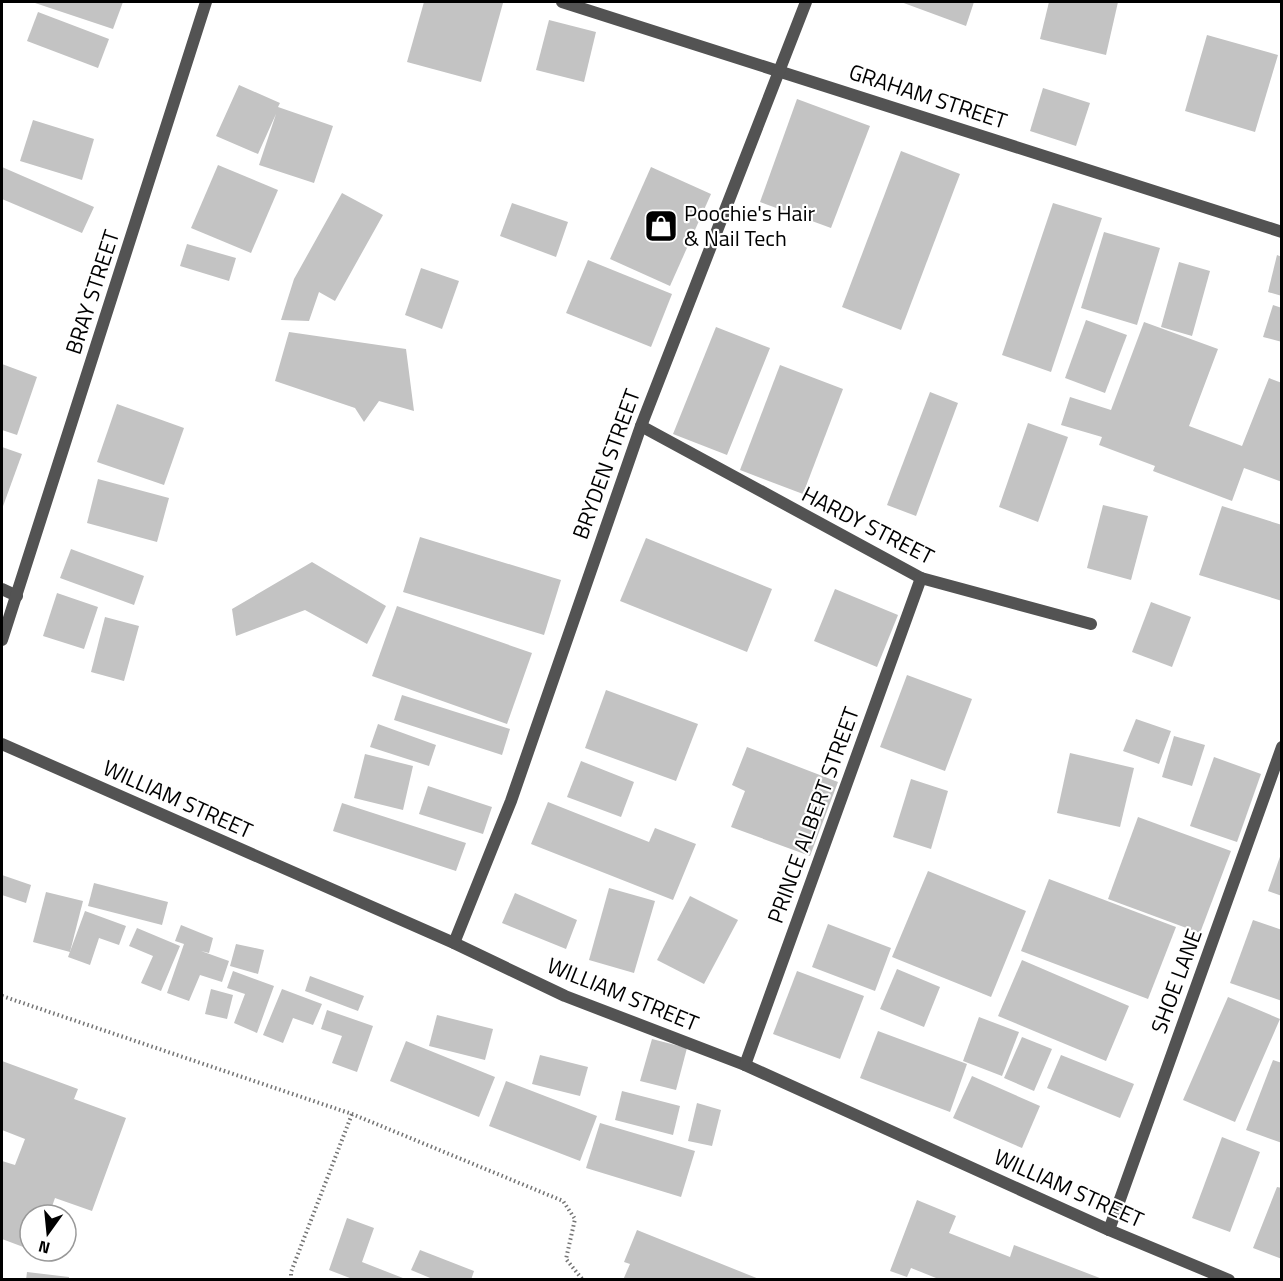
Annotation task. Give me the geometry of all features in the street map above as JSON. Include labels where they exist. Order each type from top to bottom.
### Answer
[{"type":"street","name":"BRAY STREET","points":[[2,640],[206,2]]},
{"type":"street","name":"GRAHAM STREET","points":[[562,2],[1281,232]]},
{"type":"street","name":"BRYDEN STREET","points":[[454,943],[510,801],[641,426],[806,2]]},
{"type":"street","name":"HARDY STREET","points":[[641,426],[921,579],[1092,624]]},
{"type":"street","name":"PRINCE ALBERT STREET","points":[[745,1065],[921,579]]},
{"type":"street","points":[[2,589],[17,596]]},
{"type":"street","name":"WILLIAM STREET","points":[[2,744],[454,943],[565,996],[745,1065],[1109,1230],[1230,1280]]},
{"type":"street","name":"SHOE LANE","points":[[1109,1230],[1281,747]]},
{"type":"path","points":[[2,996],[352,1114],[563,1201],[575,1219],[566,1258],[583,1280]]},
{"type":"path","points":[[291,1280],[291,1272],[352,1114]]},
{"type":"building","points":[[32,2],[123,2],[113,29]]},
{"type":"building","points":[[424,2],[503,3],[481,82],[407,62]]},
{"type":"building","points":[[901,2],[974,2],[966,26]]},
{"type":"building","points":[[1049,2],[1118,2],[1106,55],[1040,39]]},
{"type":"building","points":[[38,12],[109,39],[98,68],[27,41]]},
{"type":"building","points":[[549,20],[596,32],[584,82],[536,70]]},
{"type":"building","points":[[1207,35],[1278,55],[1255,132],[1185,111]]},
{"type":"building","points":[[239,85],[280,103],[278,107],[333,126],[314,183],[259,165],[276,114],[258,154],[216,136]]},
{"type":"building","points":[[1043,88],[1090,103],[1076,146],[1030,131]]},
{"type":"building","points":[[797,99],[870,126],[831,228],[760,202]]},
{"type":"building","points":[[33,120],[94,139],[82,180],[20,161]]},
{"type":"building","points":[[901,151],[960,174],[901,330],[842,307]]},
{"type":"building","points":[[218,165],[278,190],[251,253],[191,228]]},
{"type":"building","points":[[2,167],[94,207],[82,233],[2,199]]},
{"type":"building","name":"Poochie's Hair & Nail Tech","points":[[651,167],[711,194],[670,286],[610,259]]},
{"type":"building","points":[[342,193],[383,215],[335,301],[319,292],[309,321],[281,320],[294,279]]},
{"type":"building","points":[[512,203],[568,222],[556,257],[500,236]]},
{"type":"building","points":[[1053,203],[1102,218],[1051,372],[1002,355]]},
{"type":"building","points":[[1104,232],[1160,248],[1137,325],[1081,308]]},
{"type":"building","points":[[187,244],[236,258],[229,281],[180,266]]},
{"type":"building","points":[[1277,255],[1282,257],[1282,296],[1268,292]]},
{"type":"building","points":[[588,260],[672,294],[651,347],[566,313]]},
{"type":"building","points":[[1179,262],[1210,271],[1192,336],[1161,327]]},
{"type":"building","points":[[421,268],[459,281],[442,329],[405,315]]},
{"type":"building","points":[[1273,305],[1282,308],[1282,342],[1263,337]]},
{"type":"building","points":[[1086,320],[1127,335],[1105,393],[1065,378]]},
{"type":"building","points":[[1144,322],[1218,349],[1189,426],[1242,446],[1269,378],[1282,383],[1282,482],[1244,468],[1232,501],[1153,471],[1155,466],[1099,445],[1102,437],[1061,425],[1070,397],[1111,410]]},
{"type":"building","points":[[716,327],[770,348],[727,455],[673,434]]},
{"type":"building","points":[[289,332],[406,349],[414,411],[379,401],[364,422],[355,408],[275,381]]},
{"type":"building","points":[[2,364],[37,377],[17,435],[2,430]]},
{"type":"building","points":[[780,365],[843,389],[803,494],[740,470]]},
{"type":"building","points":[[930,392],[958,403],[916,516],[887,505]]},
{"type":"building","points":[[117,404],[184,428],[164,485],[97,462]]},
{"type":"building","points":[[1028,423],[1068,437],[1038,522],[999,507]]},
{"type":"building","points":[[2,447],[22,454],[2,509]]},
{"type":"building","points":[[98,479],[169,498],[157,542],[87,523]]},
{"type":"building","points":[[1103,505],[1148,516],[1131,580],[1087,568]]},
{"type":"building","points":[[1222,506],[1282,525],[1282,601],[1199,575]]},
{"type":"building","points":[[420,537],[561,580],[544,635],[403,592]]},
{"type":"building","points":[[646,538],[772,589],[747,652],[620,601]]},
{"type":"building","points":[[71,549],[144,576],[134,605],[60,578]]},
{"type":"building","points":[[312,562],[386,606],[367,644],[305,610],[236,636],[232,609]]},
{"type":"building","points":[[835,589],[898,615],[877,667],[814,641]]},
{"type":"building","points":[[57,593],[98,607],[84,649],[43,636]]},
{"type":"building","points":[[1151,602],[1191,617],[1172,667],[1132,652]]},
{"type":"building","points":[[397,606],[532,653],[507,724],[372,676]]},
{"type":"building","points":[[105,617],[139,626],[124,681],[91,672]]},
{"type":"building","points":[[907,675],[972,699],[945,771],[880,747]]},
{"type":"building","points":[[606,690],[698,724],[676,781],[585,748]]},
{"type":"building","points":[[402,695],[510,729],[502,755],[394,720]]},
{"type":"building","points":[[1136,719],[1171,731],[1159,764],[1123,751]]},
{"type":"building","points":[[378,724],[436,745],[429,766],[370,747]]},
{"type":"building","points":[[1174,736],[1205,745],[1192,786],[1162,777]]},
{"type":"building","points":[[747,747],[838,782],[810,856],[731,827],[745,791],[732,785]]},
{"type":"building","points":[[1070,753],[1134,768],[1120,827],[1057,813]]},
{"type":"building","points":[[365,754],[413,766],[403,810],[354,798]]},
{"type":"building","points":[[1214,757],[1261,774],[1237,842],[1190,826]]},
{"type":"building","points":[[581,761],[634,782],[621,817],[567,797]]},
{"type":"building","points":[[911,779],[948,791],[931,849],[893,837]]},
{"type":"building","points":[[428,786],[492,807],[483,834],[419,814]]},
{"type":"building","points":[[548,802],[649,842],[655,828],[696,844],[673,900],[531,844]]},
{"type":"building","points":[[342,803],[466,843],[456,871],[333,831]]},
{"type":"building","points":[[1138,817],[1231,851],[1200,933],[1108,899]]},
{"type":"building","points":[[1282,851],[1282,896],[1268,891]]},
{"type":"building","points":[[928,871],[1026,911],[991,997],[892,957]]},
{"type":"building","points":[[2,875],[31,885],[26,903],[2,895]]},
{"type":"building","points":[[1049,879],[1176,927],[1148,999],[1021,951]]},
{"type":"building","points":[[94,883],[168,902],[162,925],[88,906]]},
{"type":"building","points":[[609,888],[655,901],[634,973],[589,960]]},
{"type":"building","points":[[46,892],[83,901],[70,952],[33,942]]},
{"type":"building","points":[[515,893],[577,920],[566,949],[502,923]]},
{"type":"building","points":[[690,896],[738,920],[704,984],[657,960]]},
{"type":"building","points":[[85,911],[126,926],[119,945],[99,938],[90,965],[68,957]]},
{"type":"building","points":[[1253,920],[1282,930],[1282,1001],[1230,983]]},
{"type":"building","points":[[828,924],[891,948],[875,991],[812,967]]},
{"type":"building","points":[[181,925],[213,938],[209,953],[201,951],[229,961],[222,982],[200,975],[189,1001],[167,993],[184,944],[175,941]]},
{"type":"building","points":[[137,928],[180,946],[161,991],[141,983],[153,956],[129,946]]},
{"type":"building","points":[[236,944],[264,950],[258,974],[230,966]]},
{"type":"building","points":[[1022,960],[1129,1006],[1106,1061],[998,1016]]},
{"type":"building","points":[[897,969],[940,987],[924,1027],[880,1009]]},
{"type":"building","points":[[233,971],[274,986],[257,1033],[234,1023],[245,994],[227,988]]},
{"type":"building","points":[[797,971],[864,996],[840,1059],[773,1034]]},
{"type":"building","points":[[310,976],[364,996],[358,1011],[305,991]]},
{"type":"building","points":[[211,989],[233,995],[227,1019],[205,1014]]},
{"type":"building","points":[[282,989],[322,1004],[313,1025],[293,1018],[283,1043],[263,1035]]},
{"type":"building","points":[[1228,997],[1280,1019],[1235,1122],[1183,1100]]},
{"type":"building","points":[[327,1010],[373,1026],[357,1072],[332,1063],[342,1036],[321,1029]]},
{"type":"building","points":[[437,1015],[493,1029],[485,1060],[429,1046]]},
{"type":"building","points":[[979,1017],[1019,1032],[1002,1076],[963,1061]]},
{"type":"building","points":[[878,1031],[967,1064],[950,1112],[860,1078]]},
{"type":"building","points":[[1022,1037],[1052,1049],[1034,1091],[1004,1078]]},
{"type":"building","points":[[652,1039],[687,1048],[676,1090],[640,1081]]},
{"type":"building","points":[[406,1041],[495,1077],[479,1117],[390,1081]]},
{"type":"building","points":[[540,1055],[588,1067],[580,1096],[532,1084]]},
{"type":"building","points":[[1061,1055],[1134,1084],[1120,1118],[1047,1088]]},
{"type":"building","points":[[1273,1060],[1282,1063],[1282,1143],[1246,1130]]},
{"type":"building","points":[[2,1061],[78,1089],[74,1099],[126,1118],[92,1211],[78,1206],[78,1203],[69,1203],[55,1198],[53,1203],[18,1203],[18,1245],[2,1239],[2,1161],[15,1165],[25,1139],[2,1130]]},
{"type":"building","points":[[972,1076],[1040,1106],[1022,1148],[953,1118]]},
{"type":"building","points":[[506,1081],[597,1116],[580,1161],[489,1126]]},
{"type":"building","points":[[622,1091],[680,1106],[673,1135],[615,1120]]},
{"type":"building","points":[[697,1103],[721,1110],[712,1146],[688,1141]]},
{"type":"building","points":[[600,1123],[695,1151],[681,1197],[586,1168]]},
{"type":"building","points":[[1222,1137],[1260,1152],[1230,1232],[1192,1218]]},
{"type":"building","points":[[1277,1187],[1282,1188],[1282,1259],[1253,1248]]},
{"type":"building","points":[[917,1200],[956,1216],[949,1233],[1010,1257],[1014,1245],[1105,1280],[941,1280],[911,1268],[907,1277],[890,1271]]},
{"type":"building","points":[[347,1218],[374,1228],[362,1262],[408,1280],[355,1280],[329,1270]]},
{"type":"building","points":[[637,1230],[759,1280],[623,1280],[630,1264],[624,1262]]},
{"type":"building","points":[[420,1250],[474,1271],[471,1280],[435,1280],[411,1270]]},
{"type":"building","points":[[27,1272],[69,1277],[69,1280],[26,1280]]},
{"type":"place","name":"Poochie's Hair & Nail Tech","points":[[661,226]]}]
